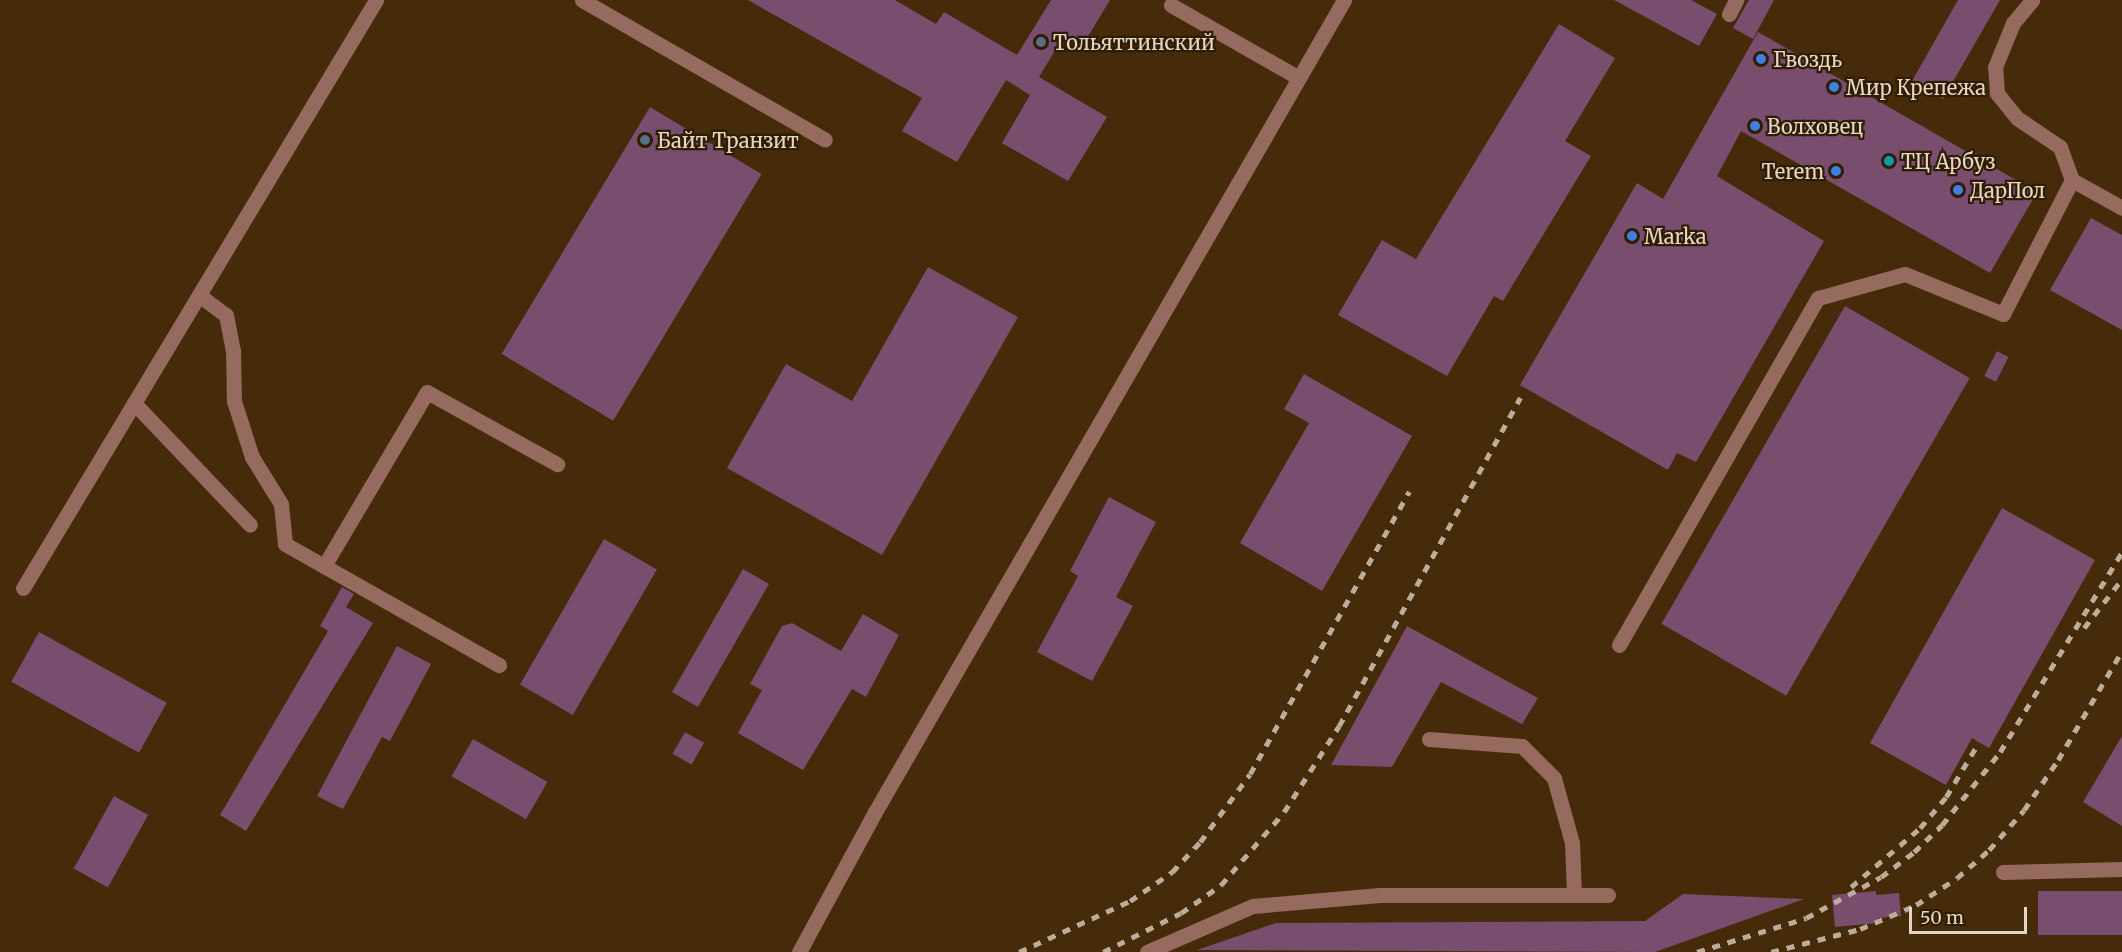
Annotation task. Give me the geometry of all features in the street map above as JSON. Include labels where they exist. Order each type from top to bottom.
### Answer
[{"type":"street","points":[[23,588],[376,0]]},
{"type":"street","points":[[582,0],[825,140]]},
{"type":"street","points":[[799,952],[875,812],[1344,0]]},
{"type":"street","points":[[2032,0],[2013,23],[1995,67],[1997,93],[2017,118],[2060,147],[2072,180],[2122,208]]},
{"type":"street","points":[[1171,5],[1299,78]]},
{"type":"street","points":[[1619,645],[1818,298],[1905,274],[2003,314],[2072,180]]},
{"type":"street","points":[[199,295],[226,315],[232,350],[234,401],[252,457],[281,504],[285,544],[499,665]]},
{"type":"street","points":[[324,566],[427,392],[557,464]]},
{"type":"street","points":[[134,403],[250,525]]},
{"type":"street","points":[[1429,739],[1522,746],[1554,778],[1572,843],[1574,895]]},
{"type":"street","points":[[2003,872],[2122,869]]},
{"type":"street","points":[[1147,952],[1252,906],[1380,896],[1608,895]]},
{"type":"shaded area","points":[[0,0],[2122,0],[2122,952],[0,952]]},
{"type":"building","points":[[748,0],[895,0],[936,24],[944,12],[1017,55],[1051,0],[1110,0],[1081,48],[1063,37],[1039,77],[1107,117],[1068,181],[1002,143],[1030,95],[1006,80],[957,162],[902,131],[922,98]]},
{"type":"building","points":[[1614,0],[1691,0],[1717,14],[1699,46]]},
{"type":"building","points":[[1749,0],[1774,0],[1753,39],[1733,28]]},
{"type":"building","points":[[1958,0],[2000,0],[1943,99],[1912,81]]},
{"type":"building","points":[[1559,24],[1615,58],[1565,141],[1591,156],[1503,301],[1494,296],[1447,376],[1338,315],[1382,240],[1416,259]]},
{"type":"building","points":[[1758,32],[2037,192],[1990,273],[1741,131],[1717,176],[1824,241],[1696,462],[1677,453],[1668,470],[1520,385],[1637,183],[1663,199]]},
{"type":"building","points":[[650,107],[761,174],[613,421],[502,354]]},
{"type":"building","points":[[2091,218],[2122,235],[2122,330],[2050,290]]},
{"type":"building","points":[[928,267],[1018,317],[882,555],[727,468],[786,364],[852,401]]},
{"type":"building","points":[[1845,306],[1970,378],[1786,696],[1662,624]]},
{"type":"building","points":[[1997,351],[2009,357],[1996,382],[1984,376]]},
{"type":"building","points":[[1304,374],[1412,436],[1322,591],[1240,543],[1309,423],[1284,409]]},
{"type":"building","points":[[1109,497],[1156,522],[1116,597],[1133,606],[1092,681],[1037,652],[1078,576],[1070,571]]},
{"type":"building","points":[[2002,508],[2095,560],[1989,748],[1972,738],[1946,785],[1870,743]]},
{"type":"building","points":[[604,539],[657,570],[573,715],[520,684]]},
{"type":"building","points":[[743,569],[769,584],[698,707],[672,692]]},
{"type":"building","points":[[342,587],[354,594],[346,607],[373,623],[246,831],[220,815],[328,631],[320,626]]},
{"type":"building","points":[[863,614],[899,635],[866,697],[852,689],[803,770],[738,733],[762,690],[750,684],[782,626],[792,623],[841,651]]},
{"type":"building","points":[[1407,626],[1538,698],[1522,724],[1441,682],[1392,767],[1331,765]]},
{"type":"building","points":[[39,632],[167,703],[139,753],[11,682]]},
{"type":"building","points":[[397,646],[431,664],[390,741],[382,737],[343,809],[317,796]]},
{"type":"building","points":[[685,732],[704,743],[692,765],[672,754]]},
{"type":"building","points":[[2122,736],[2122,826],[2083,802]]},
{"type":"building","points":[[473,739],[547,782],[526,819],[452,776]]},
{"type":"building","points":[[114,796],[148,815],[108,888],[74,869]]},
{"type":"building","points":[[1876,891],[1876,895],[1899,893],[1901,916],[1878,918],[1878,923],[1835,927],[1832,895]]},
{"type":"building","points":[[2038,891],[2122,891],[2122,935],[2038,935]]},
{"type":"building","points":[[1683,894],[1804,899],[1655,952],[1197,950],[1276,923],[1645,921]]},
{"type":"railway","points":[[1103,952],[1181,913],[1221,885],[1284,812],[1339,726],[1520,398]]},
{"type":"railway","points":[[1019,952],[1130,901],[1172,872],[1200,842],[1250,774],[1409,492]]},
{"type":"railway","points":[[1697,952],[1806,918],[1881,877],[1914,852],[1942,825],[2000,752],[2122,552]]},
{"type":"railway","points":[[2084,628],[2122,579]]},
{"type":"railway","points":[[1771,952],[1860,929],[1916,905],[1957,878],[1989,850],[2024,810],[2058,760],[2122,651]]},
{"type":"railway","points":[[1851,887],[1920,828],[1946,797],[1979,742]]},
{"type":"place","name":"Тольяттинский","points":[[1041,42]]},
{"type":"place","name":"Гвоздь","points":[[1761,59]]},
{"type":"place","name":"Мир Крепежа","points":[[1834,87]]},
{"type":"place","name":"Волховец","points":[[1755,126]]},
{"type":"place","name":"Байт Транзит","points":[[645,140]]},
{"type":"place","name":"ТЦ Арбуз","points":[[1889,161]]},
{"type":"place","name":"Terem","points":[[1836,171]]},
{"type":"place","name":"ДарПол","points":[[1958,190]]},
{"type":"place","name":"Marka","points":[[1632,236]]}]
